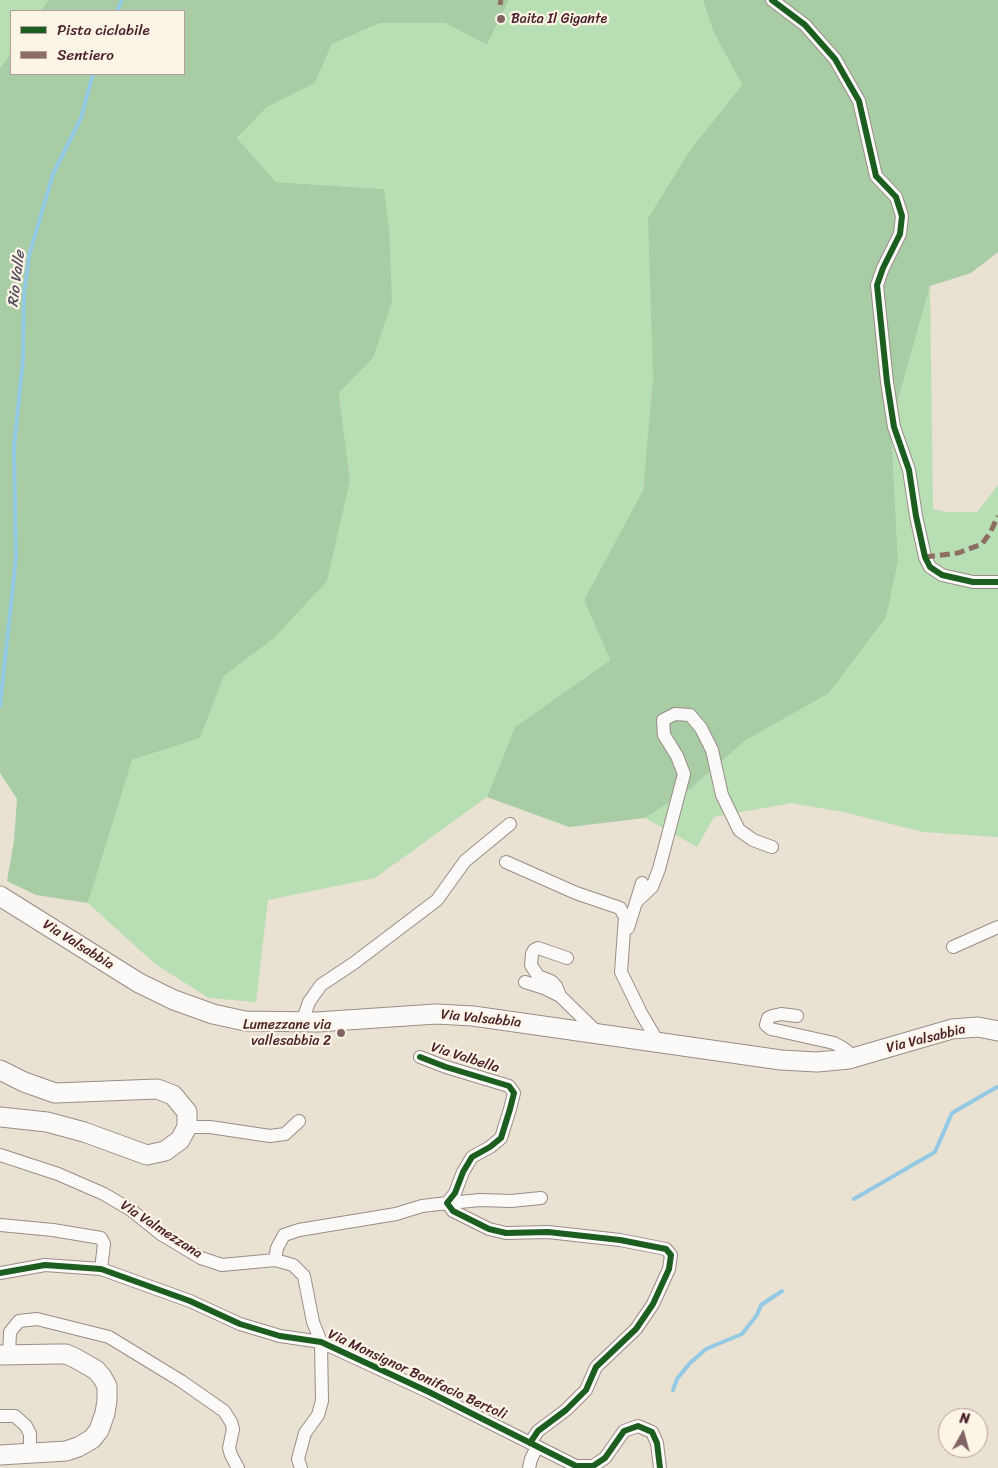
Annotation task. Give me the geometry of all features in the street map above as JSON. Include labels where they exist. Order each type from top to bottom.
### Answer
[{"type":"main road","name":"Via Valsabbia","points":[[0,896],[139,983],[174,1000],[213,1014],[245,1021],[302,1022],[436,1014],[473,1016],[781,1060],[817,1062],[854,1057],[952,1029],[978,1027],[998,1031]]},
{"type":"main road","points":[[0,1070],[24,1082],[55,1093],[156,1089],[173,1095],[187,1112],[187,1128],[180,1140],[165,1151],[147,1155],[84,1132],[47,1122],[0,1117]]},
{"type":"main road","points":[[0,1455],[66,1451],[92,1440],[99,1430],[107,1400],[106,1386],[96,1370],[66,1354],[4,1355]]},
{"type":"street","points":[[772,0],[804,25],[835,59],[859,101],[876,176],[896,197],[902,216],[900,234],[883,268],[877,285],[887,382],[894,427],[909,470],[925,557],[930,567],[942,575],[973,582],[998,582]]},
{"type":"street","points":[[637,901],[652,887],[659,869],[684,774],[677,756],[664,735],[663,720],[675,714],[690,715],[701,728],[712,750],[722,796],[740,830],[753,840],[772,847]]},
{"type":"street","points":[[302,1022],[309,1002],[321,986],[436,900],[465,861],[510,824]]},
{"type":"street","points":[[506,862],[576,893],[620,908],[625,917],[621,972],[658,1042]]},
{"type":"street","points":[[623,942],[642,882]]},
{"type":"street","points":[[953,947],[998,927]]},
{"type":"street","points":[[560,996],[552,981],[538,976],[530,964],[534,950],[538,948],[567,958]]},
{"type":"street","points":[[526,982],[560,996],[599,1034]]},
{"type":"street","points":[[797,1016],[781,1014],[772,1016],[768,1018],[766,1024],[770,1029],[834,1043],[854,1057]]},
{"type":"street","name":"Via Valbella","points":[[420,1057],[446,1067],[510,1086],[514,1093],[501,1138],[472,1157],[463,1172],[455,1193],[448,1203]]},
{"type":"street","points":[[187,1128],[210,1126],[270,1136],[285,1134],[299,1121]]},
{"type":"street","name":"Via Valmezzana","points":[[0,1155],[58,1174],[104,1194],[131,1210],[161,1234],[201,1258],[222,1265],[275,1260],[293,1265],[304,1276],[313,1322],[321,1342],[322,1401],[318,1415],[305,1433],[298,1459],[301,1468]]},
{"type":"street","points":[[275,1260],[276,1248],[284,1235],[299,1230],[396,1214],[422,1206],[480,1200],[511,1201],[541,1198]]},
{"type":"street","points":[[448,1203],[453,1211],[489,1229],[506,1232],[548,1232],[620,1240],[666,1249],[671,1255],[669,1269],[653,1304],[636,1329],[596,1366],[586,1390],[566,1410],[538,1431],[529,1468]]},
{"type":"street","points":[[0,1225],[53,1230],[101,1238],[104,1244],[101,1270]]},
{"type":"street","name":"Via Monsignor Bonifacio Bertoli","points":[[0,1273],[45,1265],[101,1270],[190,1301],[240,1324],[280,1336],[321,1342],[429,1392],[576,1466],[592,1466],[606,1458],[624,1431],[638,1426],[652,1432],[657,1443],[660,1468]]},
{"type":"street","points":[[4,1355],[10,1332],[19,1321],[37,1319],[109,1336],[181,1381],[224,1411],[233,1429],[229,1448],[238,1468]]},
{"type":"street","points":[[0,1416],[15,1416],[26,1426],[30,1434],[30,1454]]},
{"type":"green space","points":[[0,0],[48,0],[42,10],[10,10],[10,54],[0,68]]},
{"type":"green space","points":[[48,0],[509,0],[487,45],[445,23],[380,23],[332,44],[315,83],[267,107],[237,138],[276,182],[384,189],[389,226],[392,302],[373,358],[339,393],[350,480],[327,581],[273,639],[224,676],[200,738],[132,760],[88,903],[36,895],[7,881],[14,841],[17,799],[0,773],[0,68],[10,54],[10,75],[185,75],[185,10],[42,10]]},
{"type":"green space","points":[[509,0],[703,0],[713,31],[742,85],[693,146],[653,376],[643,490],[584,600],[610,660],[515,727],[487,797],[375,878],[268,900],[256,1002],[209,998],[155,964],[88,903],[132,760],[200,738],[224,676],[273,639],[350,480],[339,393],[373,358],[384,189],[276,182],[237,138],[267,107],[315,83],[332,44],[380,23],[445,23],[487,45]]},
{"type":"green space","points":[[703,0],[998,0],[998,252],[971,273],[930,286],[891,425],[898,560],[886,617],[828,694],[746,740],[690,789],[645,818],[569,827],[487,797],[515,727],[610,660],[584,600],[643,490],[653,376],[648,218],[693,146],[742,85],[713,31]]},
{"type":"green space","points":[[930,286],[933,509],[946,512],[977,512],[998,485],[998,837],[923,832],[843,812],[791,803],[714,817],[697,847],[645,818],[690,789],[746,740],[828,694],[898,560],[891,425]]},
{"type":"waterway","name":"Rio Valle","points":[[117,10],[122,0]]},
{"type":"waterway","name":"Rio Valle","points":[[0,706],[16,558],[14,447],[23,360],[24,295],[29,256],[53,174],[81,118],[93,75]]},
{"type":"waterway","points":[[854,1199],[935,1152],[952,1113],[997,1087]]},
{"type":"waterway","points":[[673,1390],[677,1379],[690,1363],[706,1349],[742,1334],[757,1315],[761,1305],[782,1291]]},
{"type":"marked path","points":[[500,5],[501,0]]},
{"type":"marked path","points":[[925,557],[958,553],[982,544],[998,516]]},
{"type":"cycle path","points":[[772,0],[805,25],[835,59],[859,101],[876,176],[896,197],[902,216],[900,234],[883,268],[877,285],[887,382],[894,427],[909,470],[925,557],[930,567],[942,575],[973,582],[998,582]]},
{"type":"cycle path","points":[[420,1057],[509,1086],[514,1093],[501,1138],[472,1157],[463,1172],[455,1193],[447,1203],[453,1211],[489,1229],[506,1233],[548,1232],[620,1240],[666,1249],[671,1255],[669,1269],[653,1304],[636,1329],[596,1367],[586,1390],[566,1410],[538,1431],[530,1443]]},
{"type":"cycle path","points":[[0,1273],[45,1265],[101,1269],[190,1301],[240,1324],[280,1336],[321,1342],[429,1392],[576,1466],[593,1466],[605,1458],[624,1431],[638,1426],[652,1432],[657,1443],[660,1468]]},
{"type":"place","name":"Baita Il Gigante","points":[[501,19]]},
{"type":"place","name":"Lumezzane via vallesabbia 2","points":[[341,1033]]}]
